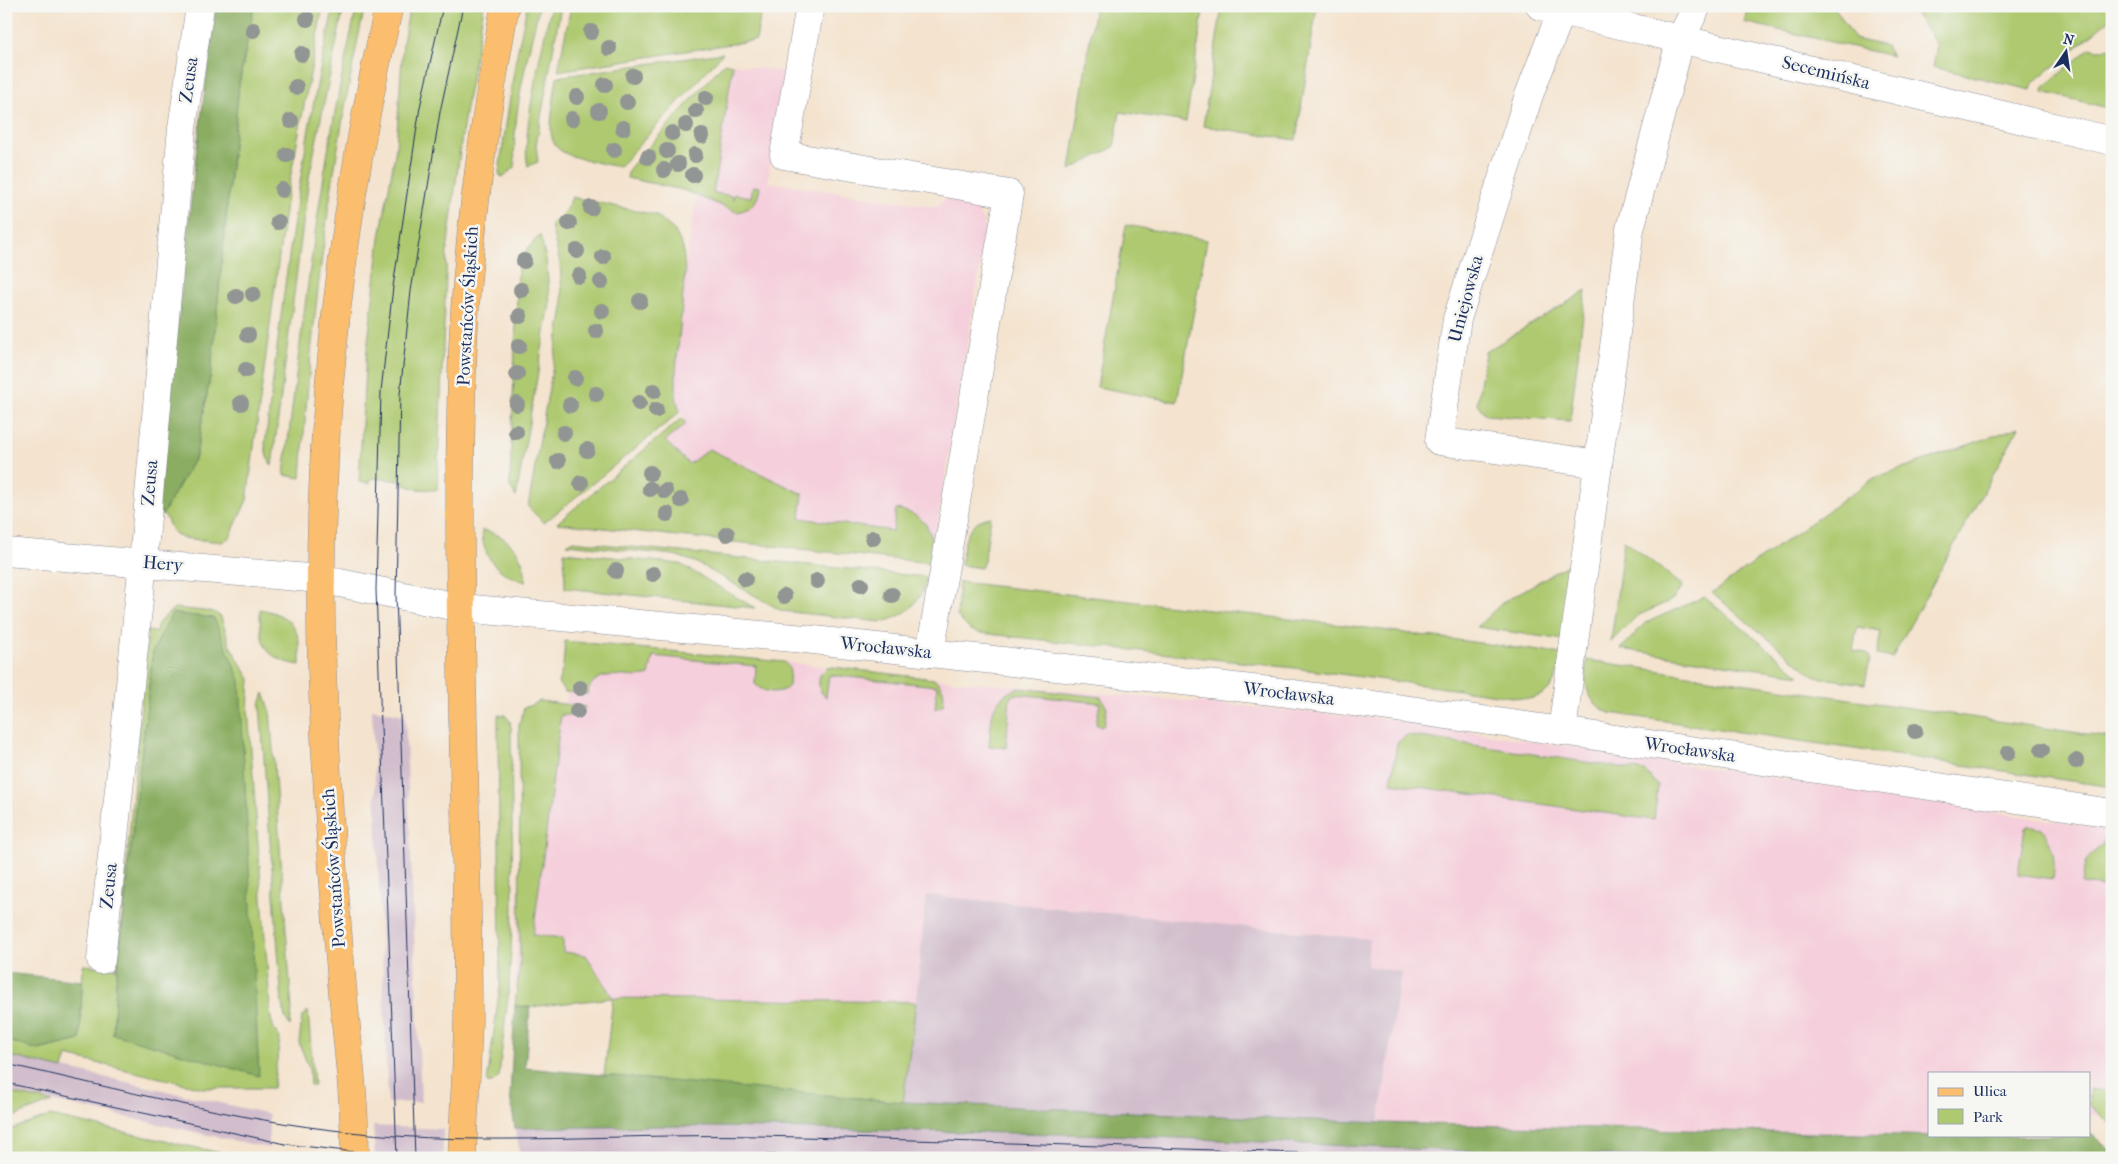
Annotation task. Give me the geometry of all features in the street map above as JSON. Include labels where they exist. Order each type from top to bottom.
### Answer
[{"type":"main road","name":"Powstańców Śląskich","points":[[355,1158],[332,862],[320,578],[323,463],[339,278],[354,175],[389,6]]},
{"type":"main road","name":"Powstańców Śląskich","points":[[462,1158],[468,1020],[462,608],[463,346],[470,252],[483,130],[505,6]]},
{"type":"street","name":"Zeusa","points":[[101,960],[143,562],[182,128],[200,6]]},
{"type":"street","points":[[810,6],[784,155],[1009,194],[930,653]]},
{"type":"street","points":[[1562,731],[1630,229],[1681,38],[1697,6]]},
{"type":"street","name":"Secemińska","points":[[1551,8],[2112,141]]},
{"type":"street","name":"Uniejowska","points":[[1551,8],[1529,95],[1458,319],[1440,441],[1598,464]]},
{"type":"street","name":"Hery","points":[[6,552],[320,578]]},
{"type":"street","points":[[320,578],[462,608]]},
{"type":"street","name":"Wrocławska","points":[[462,608],[736,633],[1280,692],[1562,731],[2112,813]]},
{"type":"shaded area","points":[[724,63],[784,72],[768,182],[936,207],[951,196],[970,202],[983,220],[986,231],[932,553],[736,532],[665,441],[686,424],[676,397],[676,371],[685,272],[697,193]]},
{"type":"shaded area","points":[[579,648],[784,662],[934,679],[1387,719],[2112,830],[2112,1115],[2090,1115],[2090,1072],[1928,1072],[1928,1136],[1379,1123],[1401,972],[1367,966],[1368,939],[926,895],[916,1002],[613,998],[530,1007],[515,1006],[523,713],[564,708]]},
{"type":"shaded area","points":[[372,709],[405,715],[421,1102],[388,1103]]},
{"type":"shaded area","points":[[926,895],[1369,939],[1367,966],[1401,972],[1379,1123],[903,1102],[916,1002]]},
{"type":"shaded area","points":[[6,1055],[269,1114],[269,1148],[6,1091]]},
{"type":"shaded area","points":[[373,1126],[443,1129],[443,1158],[375,1158]]},
{"type":"shaded area","points":[[665,1126],[1114,1135],[1411,1149],[1712,1158],[521,1158],[515,1128]]},
{"type":"green space","points":[[216,6],[254,6],[239,84],[211,372],[196,456],[162,515],[157,515],[196,155]]},
{"type":"green space","points":[[254,6],[323,6],[287,195],[247,500],[230,537],[222,542],[182,538],[172,531],[166,517],[162,515],[196,456],[211,372],[239,84]]},
{"type":"green space","points":[[334,6],[344,6],[309,177],[272,466],[267,457],[265,445],[286,280],[311,115]]},
{"type":"green space","points":[[357,6],[365,6],[342,123],[324,241],[310,359],[301,478],[284,475],[323,181],[344,64]]},
{"type":"green space","points":[[410,6],[484,6],[464,119],[447,251],[437,490],[417,489],[404,485],[404,481],[371,478],[370,483],[359,482],[365,368],[380,238],[396,148],[403,42]]},
{"type":"green space","points":[[527,6],[539,6],[518,107],[514,148],[515,167],[503,177],[500,176],[499,172],[515,64]]},
{"type":"green space","points":[[551,6],[561,6],[536,145],[538,162],[528,166],[526,152],[530,112]]},
{"type":"green space","points":[[571,6],[762,6],[756,40],[558,71]]},
{"type":"green space","points":[[1095,6],[1204,6],[1186,122],[1120,112],[1114,147],[1070,170]]},
{"type":"green space","points":[[1222,6],[1317,6],[1296,140],[1203,126]]},
{"type":"green space","points":[[1748,6],[1834,6],[1855,39],[1886,46],[1892,56],[1744,22]]},
{"type":"green space","points":[[1910,6],[2112,6],[2112,18],[2033,83],[2031,90],[1933,67],[1937,45]]},
{"type":"green space","points":[[2090,48],[2098,50],[2112,48],[2112,109],[2043,92],[2044,87]]},
{"type":"green space","points":[[723,53],[619,167],[575,157],[563,152],[555,145],[551,135],[551,121],[557,77]]},
{"type":"green space","points":[[724,63],[733,65],[713,193],[733,196],[733,201],[734,194],[751,197],[753,186],[760,187],[756,201],[747,209],[737,212],[683,190],[627,178],[629,169]]},
{"type":"green space","points":[[572,197],[656,215],[675,231],[683,248],[685,272],[676,371],[676,397],[680,412],[544,523],[528,507],[563,308],[560,263],[551,225],[567,209]]},
{"type":"green space","points":[[1126,225],[1207,240],[1177,402],[1097,387]]},
{"type":"green space","points":[[540,235],[546,259],[550,304],[516,497],[510,487],[510,479],[518,267],[523,254]]},
{"type":"green space","points":[[1586,291],[1570,421],[1486,415],[1477,404],[1485,352]]},
{"type":"green space","points":[[682,418],[686,424],[665,441],[689,464],[709,449],[803,494],[800,518],[893,531],[896,509],[915,515],[927,526],[930,533],[932,552],[930,563],[557,523]]},
{"type":"green space","points":[[2019,427],[1892,658],[1877,655],[1881,631],[1857,627],[1853,651],[1867,653],[1870,659],[1865,684],[1815,677],[1712,593],[1874,478]]},
{"type":"green space","points":[[991,517],[984,561],[981,568],[961,565],[965,542],[971,528],[982,519]]},
{"type":"green space","points":[[482,530],[500,536],[514,547],[522,563],[526,582],[508,575],[494,564],[485,549]]},
{"type":"green space","points":[[1624,540],[1683,586],[1672,600],[1637,616],[1611,642]]},
{"type":"green space","points":[[570,541],[927,577],[921,594],[906,612],[881,622],[782,611],[695,562],[674,555],[567,544]]},
{"type":"green space","points":[[564,552],[680,564],[755,608],[565,588]]},
{"type":"green space","points":[[1574,561],[1564,640],[1477,627],[1502,603]]},
{"type":"green space","points":[[959,582],[1352,626],[1562,654],[1553,684],[1544,694],[1528,699],[1294,668],[980,633],[970,630],[957,616]]},
{"type":"green space","points":[[1704,597],[1800,675],[1621,649],[1645,623]]},
{"type":"green space","points":[[174,608],[214,612],[221,617],[230,646],[250,679],[248,709],[271,1019],[274,1029],[280,1038],[273,1088],[203,1088],[67,1056],[63,1069],[6,1055],[6,1040],[38,1050],[80,1040],[83,965],[117,968],[148,631],[156,632],[158,623]],"holes":[[[153,651],[113,1034],[116,981]]]},
{"type":"green space","points":[[260,609],[281,616],[294,627],[299,643],[300,665],[278,659],[266,648],[261,632]]},
{"type":"green space","points":[[172,613],[214,618],[240,680],[259,1076],[113,1034],[116,981],[153,651]]},
{"type":"green space","points":[[565,641],[784,662],[790,668],[789,686],[776,692],[758,687],[755,684],[756,666],[653,656],[649,675],[641,677],[605,676],[597,679],[591,685],[587,694],[565,692],[558,683],[563,667]]},
{"type":"green space","points":[[1587,660],[2112,738],[2112,787],[1610,713],[1602,709],[1591,698],[1586,684]]},
{"type":"green space","points":[[833,667],[934,679],[943,690],[943,705],[935,709],[937,686],[829,675],[826,697],[819,687],[820,675],[827,668]]},
{"type":"green space","points":[[1018,688],[1101,697],[1107,708],[1104,725],[1101,727],[1096,724],[1100,703],[1017,694],[1010,697],[1006,748],[989,746],[993,711],[996,704],[1001,698]]},
{"type":"green space","points":[[264,693],[270,709],[292,1010],[290,1026],[285,1017],[282,1004],[260,705]]},
{"type":"green space","points":[[540,701],[585,707],[581,715],[561,715],[533,935],[563,938],[563,952],[586,955],[613,998],[530,1007],[515,1006],[520,963],[519,724],[524,708]]},
{"type":"green space","points":[[498,715],[505,715],[510,721],[511,728],[513,910],[509,988],[499,1077],[492,1083],[487,1083],[500,986]]},
{"type":"green space","points":[[1407,735],[1645,771],[1658,786],[1654,820],[1391,783],[1397,743]]},
{"type":"green space","points":[[2028,826],[2043,829],[2046,835],[2054,859],[2053,879],[2018,874],[2025,828]]},
{"type":"green space","points":[[2108,837],[2112,838],[2112,888],[2082,884],[2085,862]]},
{"type":"green space","points":[[6,973],[82,981],[80,1040],[38,1050],[6,1040]]},
{"type":"green space","points":[[613,998],[916,1002],[903,1102],[604,1076]]},
{"type":"green space","points":[[515,1006],[530,1007],[525,1068],[903,1102],[1379,1123],[1987,1137],[2090,1136],[2090,1133],[2112,1152],[2112,1158],[1712,1158],[1411,1149],[1114,1135],[665,1126],[515,1128],[510,1096]]},
{"type":"green space","points":[[308,1011],[314,1086],[310,1086],[309,1068],[299,1043],[302,1016]]},
{"type":"green space","points":[[2090,1089],[2112,1092],[2112,1125],[2090,1106]]},
{"type":"green space","points":[[6,1092],[52,1102],[6,1119]]},
{"type":"green space","points":[[50,1116],[241,1158],[43,1158],[6,1150],[6,1131]]},
{"type":"tram line","points":[[397,1158],[376,590],[381,391],[393,287],[420,107],[443,6]]},
{"type":"tram line","points":[[415,1158],[396,594],[400,394],[411,291],[440,112],[463,6]]},
{"type":"tram line","points":[[6,1064],[177,1103],[263,1120],[350,1132],[401,1136],[452,1139],[759,1136],[1453,1158]]},
{"type":"tram line","points":[[6,1083],[285,1144],[407,1158]]},
{"type":"tram line","points":[[563,1158],[730,1154],[897,1158]]}]
